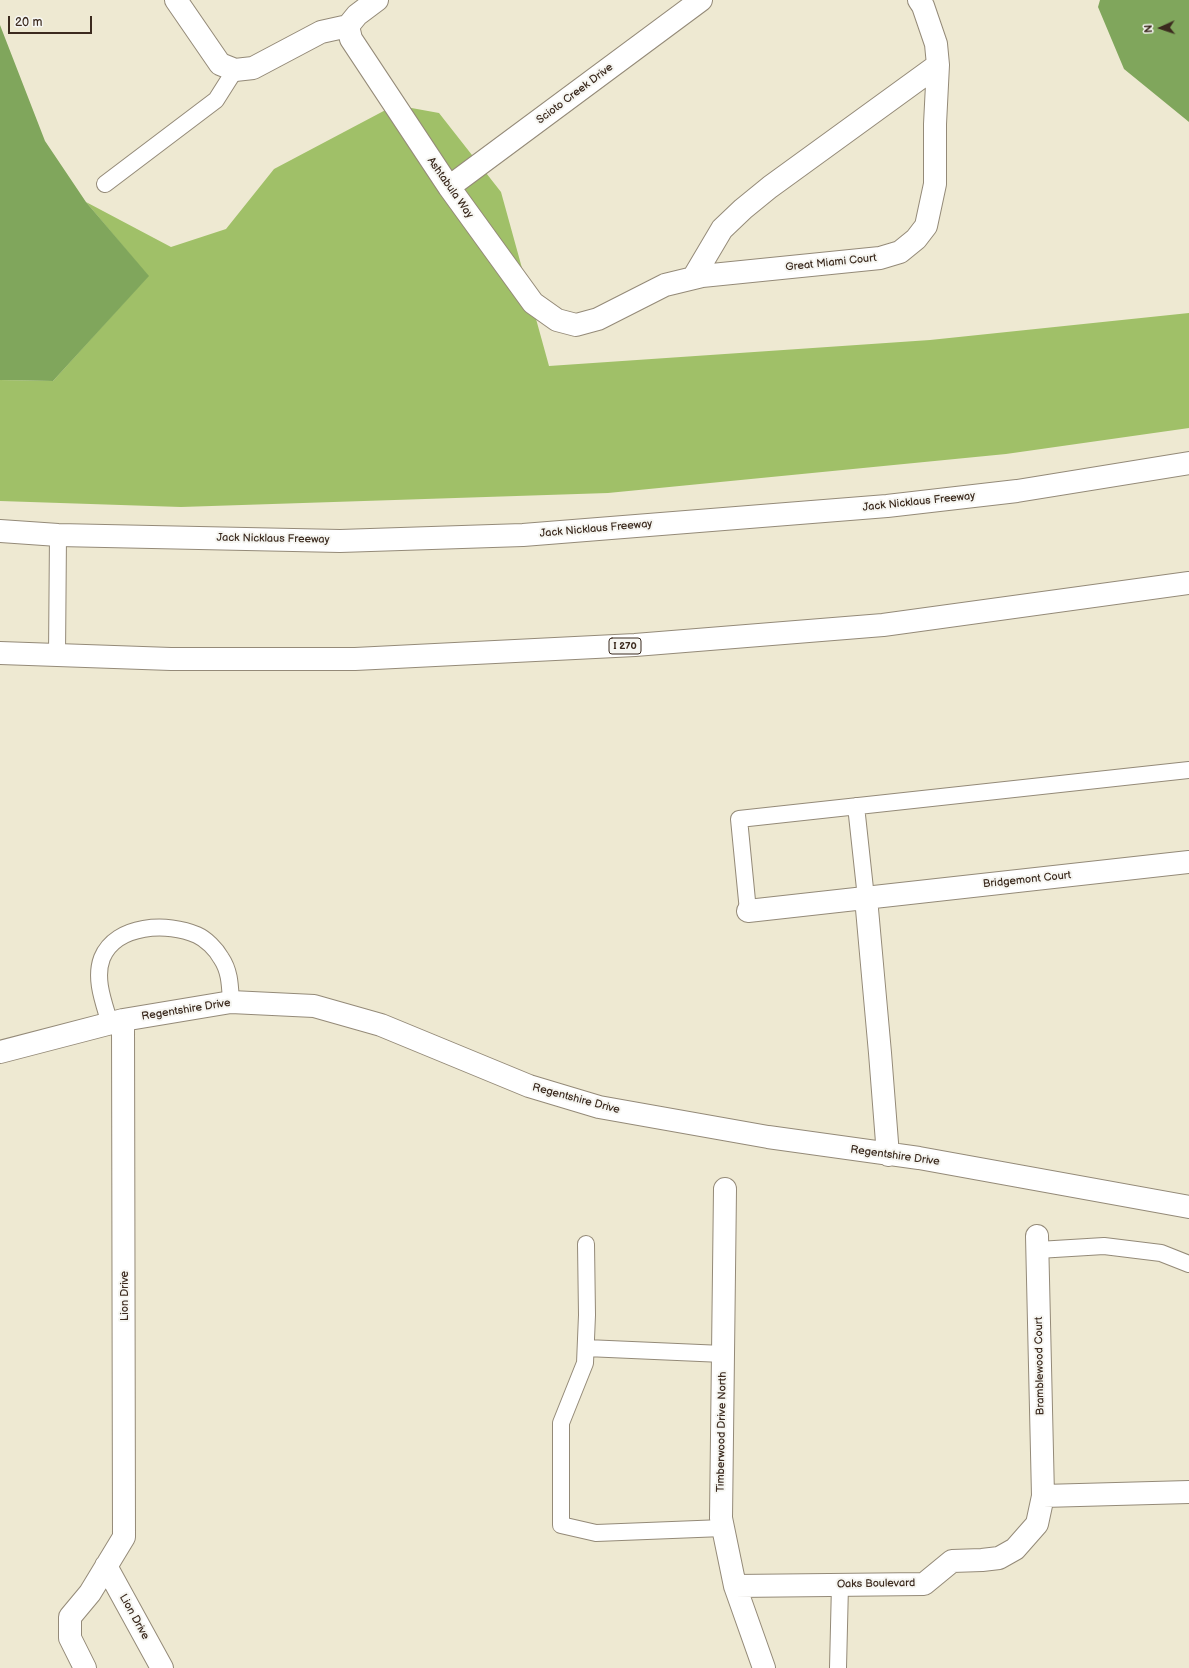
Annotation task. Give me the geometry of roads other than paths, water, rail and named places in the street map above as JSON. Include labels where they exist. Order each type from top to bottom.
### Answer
[{"type":"main road","points":[[176,0],[220,64],[235,70],[253,68],[321,32],[348,26],[357,15],[378,0]]},
{"type":"main road","name":"Scioto Creek Drive","points":[[449,187],[701,0]]},
{"type":"main road","name":"Great Miami Court","points":[[576,325],[598,319],[664,285],[693,278],[880,258],[900,252],[916,239],[926,226],[935,184],[935,124],[938,65],[936,44],[923,6],[919,0]]},
{"type":"main road","name":"Ashtabula Way","points":[[348,26],[351,39],[449,187],[533,303],[557,320],[576,325]]},
{"type":"main road","points":[[693,278],[722,229],[743,209],[770,187],[938,65]]},
{"type":"main road","name":"Jack Nicklaus Freeway","points":[[0,531],[58,535],[340,541],[523,535],[887,506],[1017,491],[1189,463]]},
{"type":"main road","name":"I 270","points":[[0,653],[171,659],[355,659],[635,645],[883,625],[1189,583]]},
{"type":"main road","name":"Bridgemont Court","points":[[748,912],[1189,862]]},
{"type":"main road","points":[[866,898],[888,1155]]},
{"type":"main road","name":"Regentshire Drive","points":[[0,1052],[116,1022],[231,1002],[314,1006],[381,1025],[529,1086],[599,1108],[768,1137],[888,1155],[919,1158],[1189,1207]]},
{"type":"main road","name":"Lion Drive","points":[[85,1668],[70,1638],[70,1617],[90,1592],[124,1537],[116,1022]]},
{"type":"main road","name":"Timberwood Drive North","points":[[725,1189],[721,1518],[735,1586],[764,1668]]},
{"type":"main road","name":"Bramblewood Court","points":[[1038,1243],[1043,1496]]},
{"type":"main road","points":[[1043,1496],[1189,1492]]},
{"type":"main road","name":"Oaks Boulevard","points":[[735,1586],[924,1584],[952,1561],[999,1558],[1015,1549],[1037,1524],[1043,1496]]},
{"type":"main road","name":"Lion Drive","points":[[106,1566],[162,1668]]},
{"type":"lane","points":[[105,184],[216,100],[235,70]]},
{"type":"lane","points":[[57,655],[58,535]]},
{"type":"lane","points":[[748,912],[739,819],[1189,770]]},
{"type":"lane","points":[[856,806],[866,898]]},
{"type":"lane","points":[[116,1022],[100,990],[102,958],[112,944],[128,934],[144,928],[181,930],[198,935],[209,944],[220,956],[227,968],[231,1002]]},
{"type":"lane","points":[[1038,1243],[1104,1246],[1161,1253],[1189,1264]]},
{"type":"lane","points":[[586,1244],[587,1315],[585,1363],[561,1423],[561,1525],[596,1533],[723,1528]]},
{"type":"lane","points":[[586,1348],[723,1354]]},
{"type":"lane","points":[[838,1668],[840,1585]]}]
